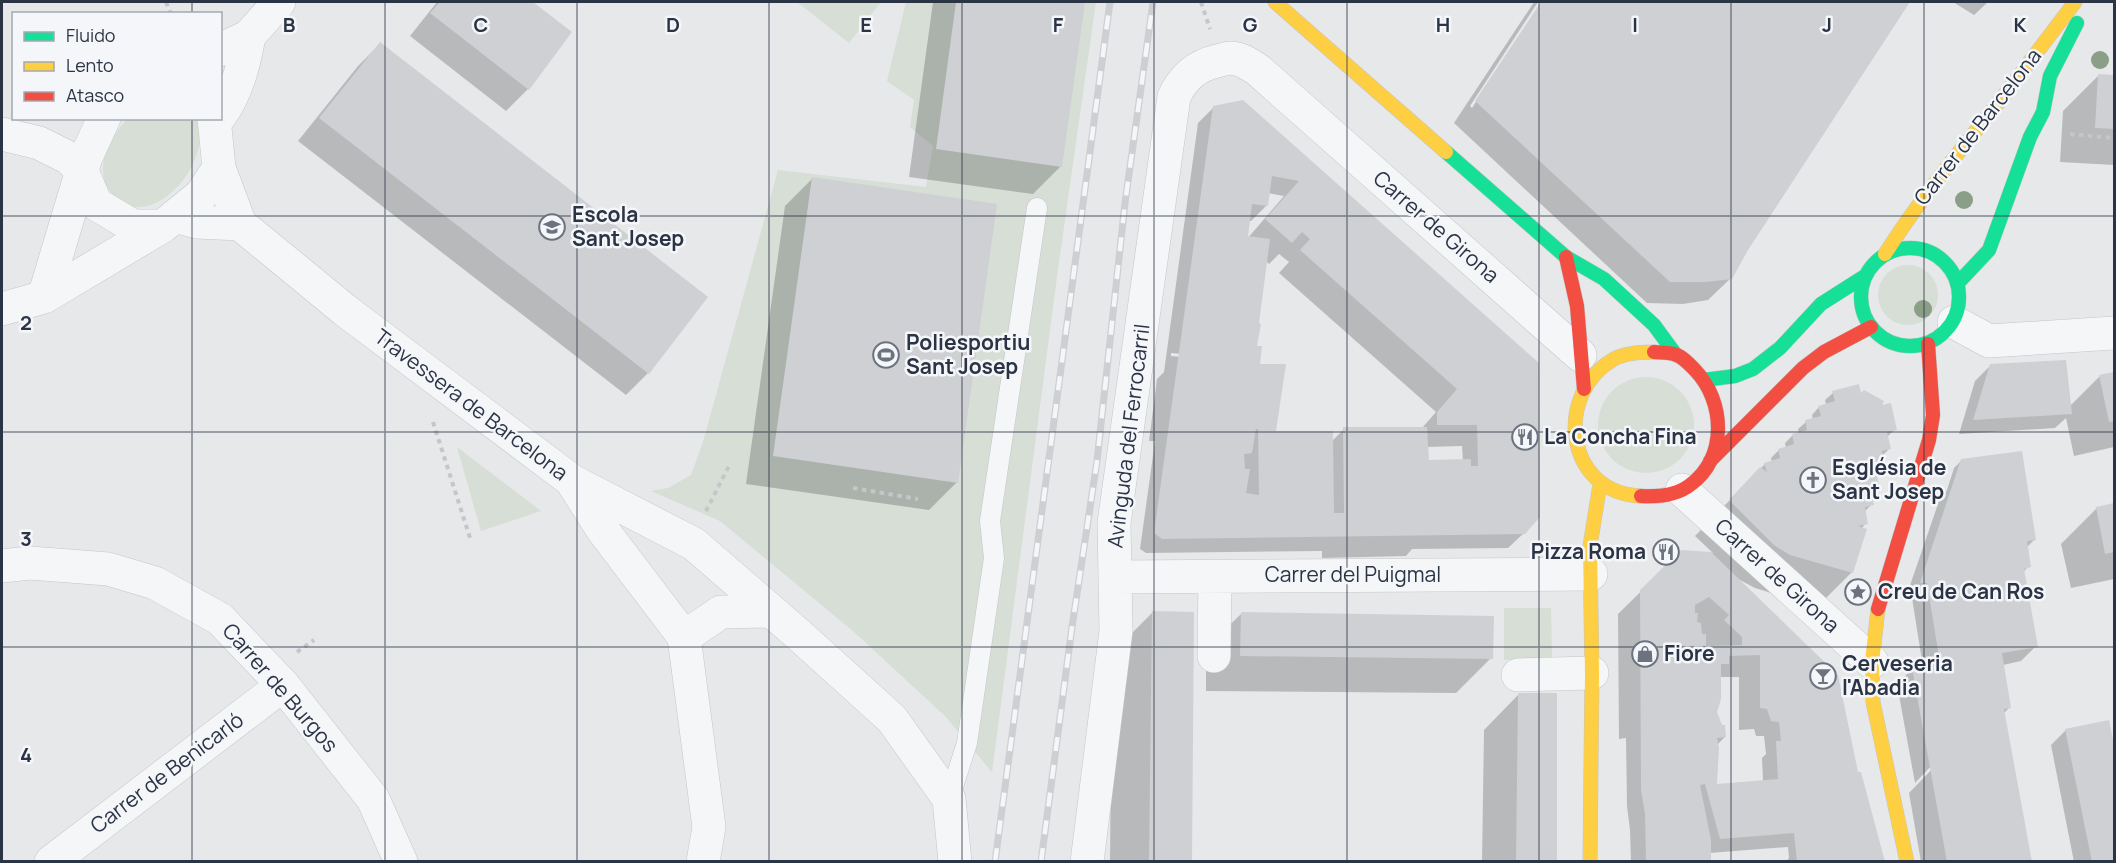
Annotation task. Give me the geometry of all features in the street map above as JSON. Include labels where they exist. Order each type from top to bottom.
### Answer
[{"type":"street","points":[[222,113],[232,100],[244,60],[235,43],[279,2]]},
{"type":"street","points":[[1275,2],[1566,257],[1604,279],[1654,325],[1676,355],[1691,366],[1713,394],[1719,414],[1718,436],[1710,460]]},
{"type":"street","name":"Carrer de Barcelona","points":[[1704,380],[1735,376],[1753,369],[1780,348],[1821,304],[1865,276],[1873,264],[1885,254],[1909,216],[1944,169],[2075,2]]},
{"type":"street","name":"Carrer de Barcelona","points":[[1958,283],[1989,250],[2030,137],[2043,112],[2050,76],[2087,2]]},
{"type":"street","name":"Carrer de Girona","points":[[1207,63],[1229,58],[1244,61],[1258,70],[1580,355]]},
{"type":"street","name":"Avinguda del Ferrocarril","points":[[1087,861],[1116,631],[1114,523],[1174,97],[1181,82],[1190,72],[1207,63]]},
{"type":"street","points":[[44,297],[86,157],[103,120]]},
{"type":"street","points":[[2,122],[33,131],[69,158],[82,171],[96,204],[133,226],[169,221],[240,224],[219,168],[217,120]]},
{"type":"street","points":[[2,134],[33,131]]},
{"type":"street","points":[[33,131],[55,169],[63,193],[67,222]]},
{"type":"street","points":[[2,309],[44,297],[169,221],[201,195],[219,168]]},
{"type":"street","name":"Travessera de Barcelona","points":[[240,224],[346,311],[571,480],[602,529],[684,637],[709,828],[703,861]]},
{"type":"street","points":[[1865,276],[1861,288],[1864,315],[1871,327],[1882,337],[1896,344],[1912,347],[1928,344],[1942,335],[1954,322],[1960,303],[1958,283],[1952,269],[1942,258],[1928,250],[1914,247],[1899,248],[1885,254]]},
{"type":"street","points":[[1566,257],[1577,306],[1584,389]]},
{"type":"street","points":[[1954,322],[1989,341],[2115,333]]},
{"type":"street","points":[[1676,355],[1654,352],[1634,353],[1614,359],[1599,370],[1584,389],[1577,405],[1574,429],[1578,448],[1587,468],[1600,484],[1617,492],[1639,496],[1663,495],[1682,490],[1698,478],[1710,460],[1803,368],[1824,352],[1871,327]]},
{"type":"street","points":[[1907,861],[1873,702],[1872,662],[1879,601],[1929,440],[1934,415],[1928,344]]},
{"type":"street","points":[[571,480],[694,544],[892,719],[948,799],[955,861]]},
{"type":"street","points":[[1590,861],[1592,673],[1590,546],[1600,484]]},
{"type":"street","name":"Carrer de Girona","points":[[1682,490],[1872,662]]},
{"type":"street","name":"Carrer de Burgos","points":[[2,566],[30,563],[108,569],[155,583],[220,619],[286,671],[372,799],[401,861]]},
{"type":"street","name":"Carrer del Puigmal","points":[[1115,577],[1591,574]]},
{"type":"street","points":[[1214,656],[1215,576]]},
{"type":"street","points":[[684,637],[721,612],[769,611]]},
{"type":"street","name":"Carrer de Benicarló","points":[[51,861],[286,671]]},
{"type":"street","points":[[1518,675],[1592,673]]},
{"type":"lane","points":[[948,799],[967,743],[994,558],[990,521],[1036,208]]},
{"type":"path","points":[[1201,2],[1210,30]]},
{"type":"path","points":[[433,421],[471,541]]},
{"type":"path","points":[[706,512],[730,464]]},
{"type":"path","points":[[853,488],[918,499]]},
{"type":"path","points":[[286,671],[314,640]]},
{"type":"shaded area","points":[[797,2],[881,2],[849,43]]},
{"type":"shaded area","name":"Poliesportiu Sant Josep","points":[[906,2],[1096,2],[1058,269],[992,772],[945,716],[853,631],[720,521],[651,491],[668,488],[691,475],[703,442],[778,170],[926,187],[933,146],[910,127],[914,100],[887,81]]},
{"type":"shaded area","points":[[126,120],[197,120],[200,133],[199,148],[193,163],[175,190],[162,200],[148,206],[128,206],[116,198],[107,187],[103,167],[105,156],[108,146]]},
{"type":"shaded area","points":[[1902,265],[1914,265],[1925,270],[1933,278],[1938,295],[1936,307],[1925,320],[1914,325],[1902,325],[1891,320],[1883,312],[1878,301],[1878,289],[1883,278],[1891,270]]},
{"type":"shaded area","points":[[1646,377],[1664,381],[1680,391],[1690,407],[1694,425],[1690,443],[1680,459],[1664,469],[1646,473],[1628,469],[1612,459],[1602,443],[1598,425],[1602,407],[1612,391],[1628,381]]},
{"type":"shaded area","points":[[457,447],[541,511],[481,531]]},
{"type":"shaded area","points":[[1504,608],[1551,608],[1552,658],[1504,660]]},
{"type":"building","points":[[440,2],[533,2],[572,32],[529,90],[430,13]]},
{"type":"building","points":[[956,2],[1085,2],[1062,167],[936,149]]},
{"type":"building","points":[[1541,2],[1910,2],[1748,250],[1732,279],[1670,282],[1475,101]]},
{"type":"building","points":[[380,42],[708,297],[649,374],[319,118]]},
{"type":"building","points":[[2098,74],[2114,75],[2114,129],[2095,128]]},
{"type":"building","points":[[1243,100],[1539,363],[1540,517],[1525,534],[1162,539],[1154,533],[1213,106]],"holes":[[[1272,176],[1299,181],[1265,219],[1292,243],[1302,232],[1310,239],[1300,250],[1457,389],[1437,412],[1437,425],[1477,425],[1478,466],[1471,466],[1471,459],[1429,460],[1427,427],[1343,427],[1344,513],[1334,513],[1333,431],[1276,431],[1286,364],[1260,364],[1262,346],[1257,346],[1270,239],[1248,236],[1252,204],[1268,206]],[[1256,429],[1258,429],[1259,495],[1246,493],[1250,469],[1245,469],[1244,454],[1252,453]]]},
{"type":"building","points":[[812,177],[997,204],[958,483],[773,456]]},
{"type":"building","points":[[2066,360],[2072,414],[1973,420],[1990,364]]},
{"type":"building","points":[[2114,372],[2114,421],[2109,422],[2099,375]]},
{"type":"building","name":"Església de Sant Josep","points":[[1859,384],[1861,393],[1864,390],[1884,401],[1882,405],[1891,403],[1897,430],[1887,432],[1891,449],[1882,451],[1885,468],[1876,470],[1879,486],[1870,489],[1874,505],[1865,507],[1868,524],[1858,526],[1867,529],[1853,573],[1790,555],[1775,546],[1729,500],[1760,467],[1767,472],[1764,463],[1780,458],[1778,449],[1794,444],[1792,434],[1807,430],[1805,420],[1821,416],[1818,406],[1835,401],[1832,391]]},
{"type":"building","points":[[2022,451],[2036,540],[2027,541],[2031,567],[2024,569],[2038,647],[2002,653],[2011,708],[2004,709],[2032,862],[1947,862],[1912,668],[1940,663],[1927,583],[1920,583],[1961,459]]},
{"type":"building","points":[[2114,503],[2114,552],[2105,554],[2096,507]]},
{"type":"building","points":[[1681,550],[1711,552],[1838,675],[1858,772],[1861,772],[1885,862],[1797,862],[1794,833],[1720,839],[1705,784],[1700,785],[1711,840],[1711,862],[1646,862],[1645,814],[1641,790],[1640,590]],"holes":[[[1709,597],[1729,615],[1724,620],[1742,637],[1742,645],[1706,646],[1706,634],[1702,634],[1701,623],[1697,622],[1698,613],[1695,613],[1695,605]],[[1760,655],[1760,708],[1767,709],[1771,721],[1779,722],[1781,741],[1776,741],[1778,779],[1717,784],[1719,748],[1717,738],[1726,737],[1725,725],[1722,725],[1717,712],[1721,699],[1721,664],[1729,664],[1729,656]]]},
{"type":"building","points":[[1152,611],[1194,612],[1192,862],[1149,862]]},
{"type":"building","points":[[1241,612],[1494,616],[1493,659],[1240,656]]},
{"type":"building","points":[[1518,693],[1557,693],[1557,862],[1516,862]]},
{"type":"building","points":[[2109,720],[2114,745],[2114,862],[2092,862],[2065,729]]},
{"type":"railway","points":[[995,862],[1110,2]]},
{"type":"railway","points":[[1041,862],[1072,627],[1097,461],[1125,203],[1153,2]]},
{"type":"traffic: fast","points":[[1958,283],[1989,250],[2030,137],[2043,112],[2050,76],[2077,23]]},
{"type":"traffic: fast","points":[[1446,152],[1566,257],[1604,279],[1654,325],[1676,355]]},
{"type":"traffic: fast","points":[[1910,248],[1929,251],[1945,262],[1956,278],[1959,297],[1956,316],[1945,332],[1929,343],[1910,346],[1891,343],[1875,332],[1864,316],[1861,297],[1864,278],[1875,262],[1891,251],[1910,248]]},
{"type":"traffic: fast","points":[[1704,380],[1735,376],[1753,369],[1780,348],[1821,304],[1865,276]]},
{"type":"traffic: slow","points":[[1275,2],[1446,152]]},
{"type":"traffic: slow","points":[[1885,254],[1928,192],[2075,2]]},
{"type":"traffic: slow","points":[[1641,496],[1615,491],[1596,478],[1583,460],[1576,439],[1576,416],[1582,394],[1595,375],[1614,359],[1633,353],[1654,352]]},
{"type":"traffic: slow","points":[[1590,862],[1592,673],[1590,546],[1600,484]]},
{"type":"traffic: slow","points":[[1878,609],[1872,662],[1873,702],[1907,862]]},
{"type":"traffic: jam","points":[[1566,257],[1577,306],[1584,389]]},
{"type":"traffic: jam","points":[[1710,461],[1803,368],[1824,352],[1871,327]]},
{"type":"traffic: jam","points":[[1878,609],[1929,440],[1933,415],[1928,344]]},
{"type":"traffic: jam","points":[[1641,496],[1667,495],[1690,485],[1702,474],[1711,460],[1718,429],[1717,413],[1712,397],[1695,370],[1677,355],[1654,352]]},
{"type":"place","name":"Escola Sant Josep","points":[[552,227]]},
{"type":"place","name":"Poliesportiu Sant Josep","points":[[886,355]]},
{"type":"place","name":"La Concha Fina","points":[[1525,437]]},
{"type":"place","name":"Església de Sant Josep","points":[[1813,480]]},
{"type":"place","name":"Pizza Roma","points":[[1666,552]]},
{"type":"place","name":"Creu de Can Ros","points":[[1858,592]]},
{"type":"place","name":"Fiore","points":[[1645,654]]},
{"type":"place","name":"Cerveseria l'Abadia","points":[[1823,676]]}]
